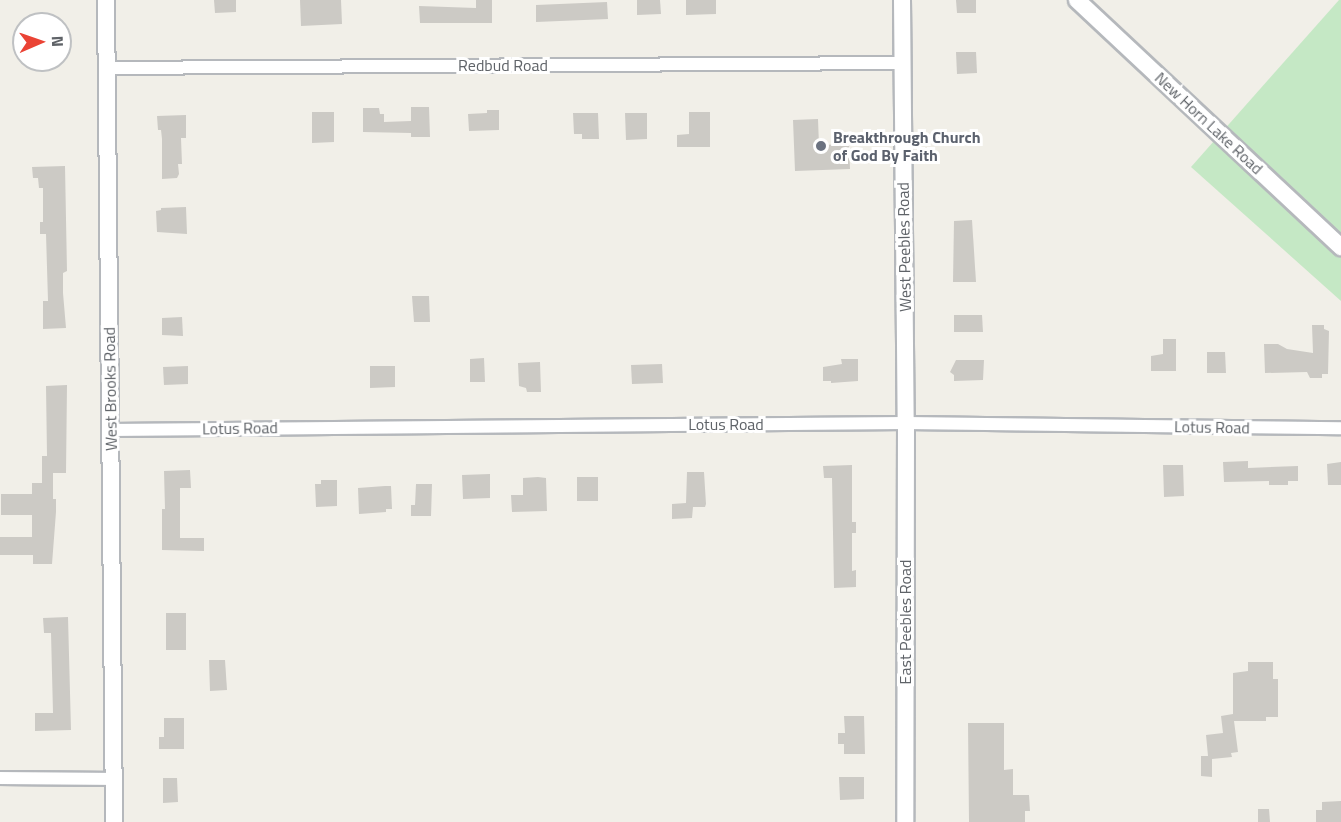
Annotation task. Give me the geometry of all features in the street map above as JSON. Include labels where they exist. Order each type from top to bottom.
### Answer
[{"type":"main road","name":"West Brooks Road","points":[[106,0],[114,822]]},
{"type":"main road","name":"West Peebles Road","points":[[902,0],[906,423]]},
{"type":"main road","name":"New Horn Lake Road","points":[[1077,0],[1341,247]]},
{"type":"main road","name":"East Peebles Road","points":[[904,822],[906,423]]},
{"type":"street","name":"Redbud Road","points":[[105,68],[901,63]]},
{"type":"street","name":"Lotus Road","points":[[110,430],[906,423],[1341,428]]},
{"type":"street","points":[[0,778],[114,779]]},
{"type":"green space","points":[[1341,0],[1341,301],[1191,167]]},
{"type":"building","points":[[214,0],[236,0],[236,12],[215,13]]},
{"type":"building","points":[[300,0],[341,0],[342,24],[301,26]]},
{"type":"building","points":[[476,0],[492,0],[492,23],[420,23],[419,6],[476,8]]},
{"type":"building","points":[[637,0],[660,0],[661,14],[637,15]]},
{"type":"building","points":[[686,0],[716,0],[716,14],[686,15]]},
{"type":"building","points":[[956,0],[976,0],[976,13],[957,13]]},
{"type":"building","points":[[607,2],[608,19],[536,22],[536,5]]},
{"type":"building","points":[[956,52],[976,52],[977,73],[957,74]]},
{"type":"building","points":[[411,107],[429,107],[430,137],[411,137],[411,133],[363,132],[363,108],[379,108],[380,114],[384,114],[384,122],[411,121]]},
{"type":"building","points":[[487,110],[499,110],[499,130],[469,131],[468,114],[487,113]]},
{"type":"building","points":[[312,112],[334,112],[334,142],[312,143]]},
{"type":"building","points":[[689,112],[710,112],[710,147],[677,147],[677,135],[689,134]]},
{"type":"building","points":[[573,113],[598,113],[599,139],[582,139],[582,134],[574,134]]},
{"type":"building","points":[[625,113],[647,113],[647,139],[626,140]]},
{"type":"building","points":[[186,115],[186,138],[181,138],[182,164],[178,164],[179,174],[177,178],[162,179],[162,139],[161,130],[158,130],[157,116]]},
{"type":"building","name":"Breakthrough Church of God By Faith","points":[[818,119],[819,145],[849,144],[850,169],[795,171],[793,120]]},
{"type":"building","points":[[65,166],[67,271],[63,273],[63,293],[66,328],[43,329],[43,301],[48,301],[46,234],[40,234],[40,222],[43,222],[43,188],[39,188],[38,178],[33,178],[32,167]]},
{"type":"building","points":[[186,207],[187,234],[157,232],[156,211],[161,208]]},
{"type":"building","points":[[972,220],[976,282],[953,282],[954,221]]},
{"type":"building","points":[[412,296],[429,296],[430,322],[414,322]]},
{"type":"building","points":[[954,315],[982,315],[983,332],[954,332]]},
{"type":"building","points":[[182,317],[183,336],[162,335],[162,318]]},
{"type":"building","points":[[1312,325],[1324,325],[1324,329],[1329,331],[1328,374],[1322,374],[1322,378],[1310,378],[1307,372],[1265,373],[1264,344],[1278,344],[1287,349],[1313,353]]},
{"type":"building","points":[[1163,339],[1176,339],[1176,371],[1151,371],[1151,356],[1163,354]]},
{"type":"building","points":[[1207,352],[1225,352],[1226,373],[1207,373]]},
{"type":"building","points":[[484,358],[485,382],[470,382],[470,359]]},
{"type":"building","points":[[841,359],[858,359],[858,381],[831,383],[831,381],[823,381],[823,367],[842,364]]},
{"type":"building","points":[[956,360],[984,360],[983,380],[954,381],[954,375],[950,372]]},
{"type":"building","points":[[540,362],[541,392],[527,392],[526,388],[519,386],[518,363]]},
{"type":"building","points":[[662,364],[663,383],[632,384],[631,365]]},
{"type":"building","points":[[188,366],[188,384],[164,385],[163,367]]},
{"type":"building","points":[[370,366],[395,366],[395,387],[370,388]]},
{"type":"building","points":[[67,385],[66,473],[53,473],[53,499],[56,499],[56,512],[52,564],[33,564],[33,555],[0,555],[0,537],[32,537],[32,515],[1,515],[1,494],[32,494],[32,483],[42,483],[42,456],[47,456],[46,386]]},
{"type":"building","points":[[1248,461],[1248,468],[1298,466],[1298,481],[1288,481],[1288,485],[1269,485],[1269,481],[1224,482],[1223,462]]},
{"type":"building","points":[[1341,462],[1341,485],[1328,485],[1327,464]]},
{"type":"building","points":[[852,465],[852,522],[856,522],[856,533],[852,533],[852,571],[856,570],[856,587],[834,588],[832,478],[824,478],[823,466]]},
{"type":"building","points":[[1163,465],[1183,465],[1184,496],[1164,497]]},
{"type":"building","points":[[190,470],[191,488],[180,488],[180,538],[204,538],[204,551],[162,550],[162,509],[165,509],[164,471]]},
{"type":"building","points":[[687,472],[704,472],[706,504],[705,507],[693,507],[692,518],[672,519],[672,504],[686,503]]},
{"type":"building","points":[[490,474],[490,498],[463,499],[462,475]]},
{"type":"building","points":[[577,477],[598,477],[598,501],[577,501]]},
{"type":"building","points":[[523,478],[546,478],[547,511],[512,512],[511,495],[523,495]]},
{"type":"building","points":[[321,480],[337,480],[337,506],[316,507],[315,484],[321,484]]},
{"type":"building","points":[[416,484],[432,484],[431,516],[411,516],[411,505],[415,505]]},
{"type":"building","points":[[391,486],[392,509],[386,509],[386,512],[359,514],[358,488]]},
{"type":"building","points":[[166,613],[186,613],[186,650],[166,650]]},
{"type":"building","points":[[68,617],[71,730],[35,731],[35,713],[53,713],[51,633],[44,633],[43,618]]},
{"type":"building","points":[[209,660],[225,660],[227,690],[210,691]]},
{"type":"building","points":[[1248,662],[1273,662],[1273,679],[1278,679],[1278,717],[1266,717],[1266,721],[1234,721],[1238,752],[1231,753],[1232,757],[1212,759],[1212,777],[1201,776],[1201,756],[1208,756],[1206,735],[1223,733],[1221,716],[1233,714],[1233,673],[1248,671]]},
{"type":"building","points":[[844,716],[864,716],[865,754],[844,754],[844,744],[838,744],[838,733],[845,733]]},
{"type":"building","points":[[164,718],[184,718],[184,749],[159,749],[159,737],[164,737]]},
{"type":"building","points":[[968,723],[1004,723],[1004,770],[1013,769],[1013,795],[1029,795],[1030,811],[1025,811],[1025,822],[969,822]]},
{"type":"building","points":[[839,777],[864,777],[864,799],[840,800]]},
{"type":"building","points":[[163,778],[177,778],[178,802],[163,803]]},
{"type":"building","points":[[1341,801],[1341,822],[1316,822],[1316,810],[1322,810],[1322,802]]},
{"type":"building","points":[[1258,809],[1269,809],[1270,822],[1258,822]]},
{"type":"place","name":"Breakthrough Church of God By Faith","points":[[821,146]]}]
